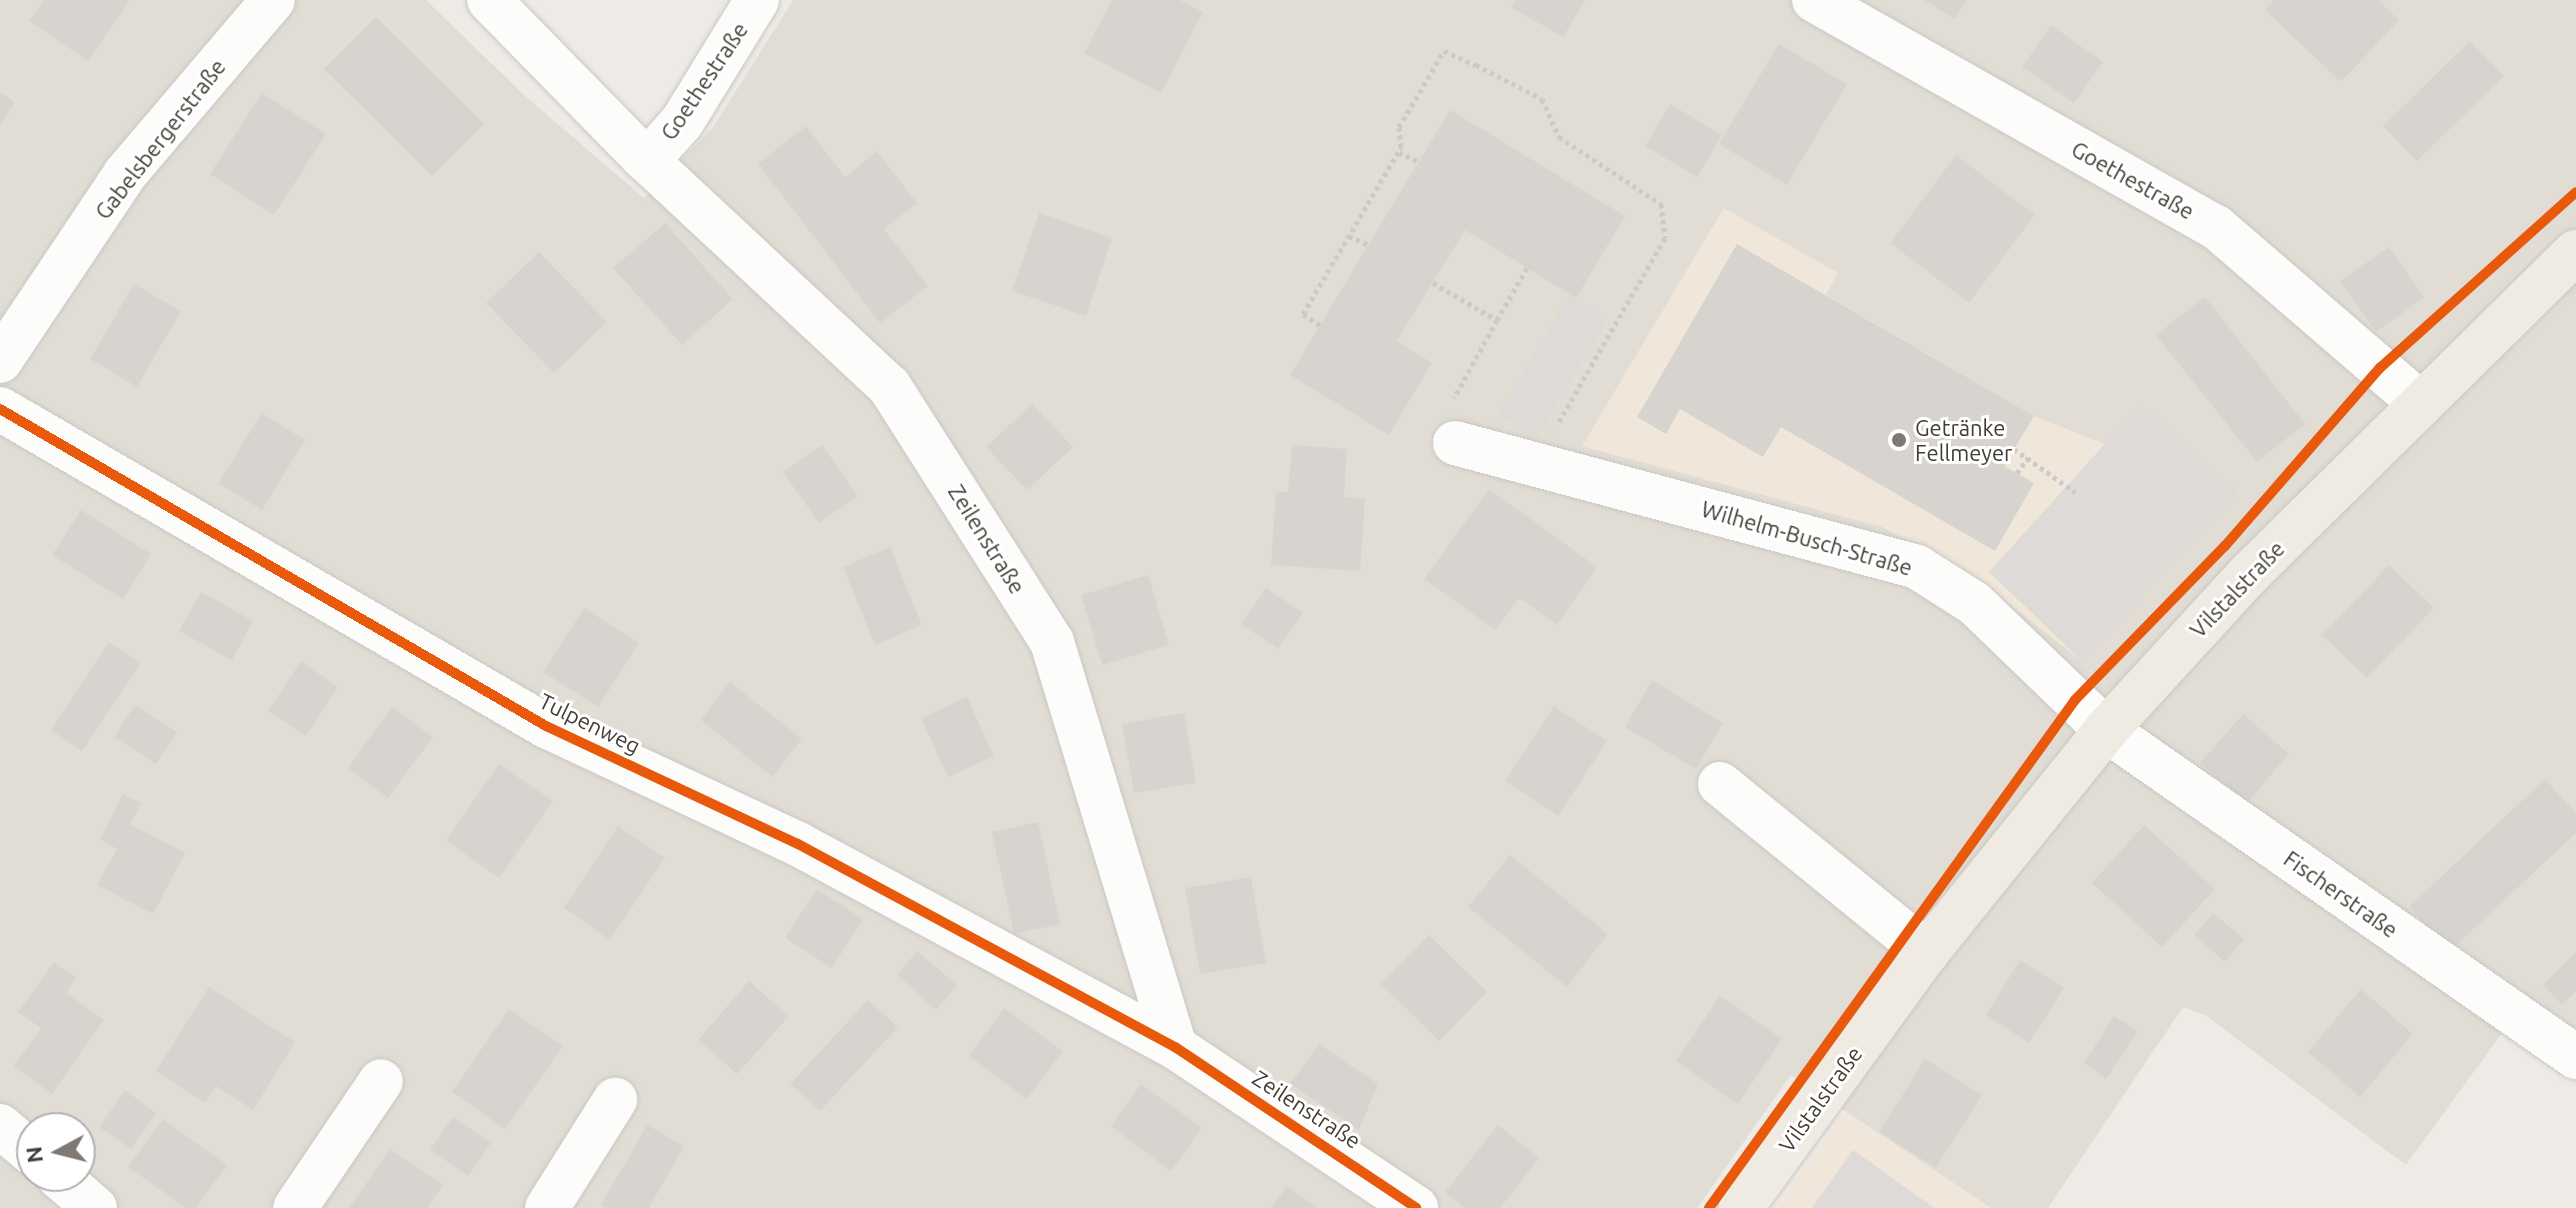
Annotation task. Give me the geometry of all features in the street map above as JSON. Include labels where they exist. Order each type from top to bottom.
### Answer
[{"type":"main road","name":"Vilstalstraße","points":[[1741,1208],[1927,952],[2106,730],[2249,574],[2576,252]]},
{"type":"street","name":"Gabelsbergerstraße","points":[[0,361],[125,174],[273,0]]},
{"type":"street","name":"Zeilenstraße","points":[[489,0],[647,161],[889,386],[1052,642],[1175,1047],[1416,1208]]},
{"type":"street","name":"Goethestraße","points":[[647,161],[682,122],[757,0]]},
{"type":"street","name":"Goethestraße","points":[[1814,0],[2216,227],[2421,404]]},
{"type":"street","name":"Tulpenweg","points":[[0,409],[546,726],[798,844],[1175,1047]]},
{"type":"street","name":"Wilhelm-Busch-Straße","points":[[1455,443],[1917,567],[1974,603],[2106,730]]},
{"type":"street","name":"Fischerstraße","points":[[2106,730],[2576,1057]]},
{"type":"street","points":[[1720,784],[1927,952]]},
{"type":"street","points":[[295,1208],[381,1081]]},
{"type":"street","points":[[547,1208],[615,1100]]},
{"type":"street","points":[[0,1126],[16,1140]]},
{"type":"street","points":[[76,1192],[95,1208]]},
{"type":"path","points":[[1320,325],[1303,314],[1399,152],[1399,127],[1444,51],[1542,99],[1559,137],[1661,204],[1665,238],[1534,464]]},
{"type":"path","points":[[1399,152],[1419,162]]},
{"type":"path","points":[[1349,236],[1368,245]]},
{"type":"path","points":[[1455,443],[1454,398],[1527,268]]},
{"type":"path","points":[[1433,283],[1497,320]]},
{"type":"path","points":[[2014,449],[2075,492]]},
{"type":"path","points":[[2017,473],[2028,458]]},
{"type":"shaded area","points":[[0,0],[426,0],[523,94],[644,198],[713,127],[793,0],[2576,0],[2576,1030],[2571,1036],[2524,1003],[2406,1165],[2205,1015],[2183,1007],[2048,1208],[1991,1208],[1791,1075],[1697,1208],[0,1208]]},
{"type":"shaded area","points":[[1724,208],[1838,273],[1826,295],[2034,416],[2105,444],[2141,404],[2240,493],[2081,660],[1964,570],[1882,527],[1582,446]]},
{"type":"shaded area","points":[[1569,295],[1608,318],[1537,438],[1499,414]]},
{"type":"shaded area","points":[[2141,404],[2240,493],[2081,660],[1989,572]]},
{"type":"shaded area","points":[[1846,1112],[1991,1208],[1776,1208]]},
{"type":"shaded area","points":[[1853,1150],[1934,1208],[1812,1208]]},
{"type":"building","points":[[44,0],[130,0],[88,61],[29,21]]},
{"type":"building","points":[[1112,0],[1180,0],[1203,12],[1161,93],[1084,53]]},
{"type":"building","points":[[1515,0],[1585,0],[1563,37],[1511,7]]},
{"type":"building","points":[[1924,0],[1967,0],[1955,19]]},
{"type":"building","points":[[2274,0],[2378,0],[2399,20],[2341,82],[2265,10]]},
{"type":"building","points":[[376,17],[484,124],[432,176],[324,69]]},
{"type":"building","points":[[2051,25],[2103,62],[2074,103],[2022,67]]},
{"type":"building","points":[[2470,41],[2504,76],[2417,161],[2383,126]]},
{"type":"building","points":[[1779,44],[1847,84],[1787,185],[1719,144]]},
{"type":"building","points":[[0,93],[15,102],[0,124]]},
{"type":"building","points":[[262,93],[326,134],[274,215],[210,174]]},
{"type":"building","points":[[1670,104],[1722,135],[1697,177],[1645,146]]},
{"type":"building","points":[[1450,110],[1625,216],[1576,298],[1465,230],[1397,341],[1432,363],[1389,435],[1290,375]]},
{"type":"building","points":[[806,126],[845,177],[877,151],[917,203],[884,229],[928,286],[880,323],[758,164]]},
{"type":"building","points":[[1956,155],[2035,215],[1969,303],[1890,243]]},
{"type":"building","points":[[1039,213],[1112,238],[1086,316],[1012,291]]},
{"type":"building","points":[[665,223],[733,299],[682,345],[613,268]]},
{"type":"building","points":[[1737,244],[2034,416],[2004,466],[2034,483],[1995,551],[1781,427],[1763,457],[1680,409],[1666,434],[1637,417]]},
{"type":"building","points":[[2389,247],[2424,297],[2376,332],[2340,281]]},
{"type":"building","points":[[539,252],[607,322],[554,373],[486,303]]},
{"type":"building","points":[[134,284],[181,311],[137,387],[90,359]]},
{"type":"building","points":[[2205,297],[2305,424],[2257,462],[2156,335]]},
{"type":"building","points":[[1032,404],[1073,447],[1027,490],[986,447]]},
{"type":"building","points":[[262,413],[305,440],[262,510],[218,483]]},
{"type":"building","points":[[822,445],[858,496],[819,523],[783,472]]},
{"type":"building","points":[[1292,445],[1347,449],[1344,497],[1365,499],[1360,571],[1271,565],[1276,492],[1288,492]]},
{"type":"building","points":[[1489,489],[1597,567],[1557,625],[1519,598],[1496,630],[1424,579]]},
{"type":"building","points":[[81,510],[151,554],[123,599],[52,555]]},
{"type":"building","points":[[890,547],[922,625],[875,645],[843,567]]},
{"type":"building","points":[[2389,565],[2434,608],[2367,678],[2322,635]]},
{"type":"building","points":[[1148,575],[1169,645],[1102,665],[1081,595]]},
{"type":"building","points":[[1266,588],[1303,613],[1278,649],[1241,624]]},
{"type":"building","points":[[201,592],[253,621],[232,660],[179,631]]},
{"type":"building","points":[[584,608],[639,643],[598,707],[543,672]]},
{"type":"building","points":[[109,642],[141,663],[82,751],[51,730]]},
{"type":"building","points":[[301,661],[338,687],[306,736],[268,711]]},
{"type":"building","points":[[1652,680],[1723,723],[1696,769],[1625,727]]},
{"type":"building","points":[[730,682],[802,739],[772,777],[701,720]]},
{"type":"building","points":[[967,697],[994,756],[948,777],[921,718]]},
{"type":"building","points":[[135,705],[177,732],[156,764],[114,737]]},
{"type":"building","points":[[1554,706],[1607,741],[1558,816],[1505,781]]},
{"type":"building","points":[[392,707],[433,737],[388,798],[348,768]]},
{"type":"building","points":[[1184,713],[1196,783],[1134,793],[1122,724]]},
{"type":"building","points":[[2243,714],[2289,754],[2246,804],[2200,763]]},
{"type":"building","points":[[499,764],[553,801],[499,878],[446,840]]},
{"type":"building","points":[[2545,779],[2576,813],[2576,833],[2450,951],[2409,907]]},
{"type":"building","points":[[123,794],[141,803],[130,824],[185,853],[153,914],[97,885],[117,849],[100,839]]},
{"type":"building","points":[[1038,822],[1060,924],[1014,934],[992,832]]},
{"type":"building","points":[[2144,825],[2215,889],[2162,947],[2092,883]]},
{"type":"building","points":[[618,826],[665,858],[610,940],[564,908]]},
{"type":"building","points":[[1510,855],[1608,934],[1567,987],[1468,907]]},
{"type":"building","points":[[1251,877],[1266,963],[1200,974],[1185,888]]},
{"type":"building","points":[[817,889],[863,919],[832,968],[785,938]]},
{"type":"building","points":[[2213,913],[2244,939],[2225,962],[2194,935]]},
{"type":"building","points":[[1429,935],[1487,992],[1439,1041],[1381,984]]},
{"type":"building","points":[[917,951],[957,985],[936,1010],[897,975]]},
{"type":"building","points":[[2576,952],[2576,991],[2562,1005],[2543,985]]},
{"type":"building","points":[[2020,960],[2064,988],[2029,1043],[1986,1015]]},
{"type":"building","points":[[54,962],[76,978],[66,993],[104,1020],[52,1094],[14,1066],[41,1028],[18,1012]]},
{"type":"building","points":[[749,981],[789,1016],[737,1074],[698,1040]]},
{"type":"building","points":[[209,987],[295,1042],[253,1110],[216,1086],[205,1103],[156,1071]]},
{"type":"building","points":[[2361,989],[2413,1034],[2360,1097],[2308,1052]]},
{"type":"building","points":[[1720,996],[1782,1039],[1738,1104],[1676,1061]]},
{"type":"building","points":[[868,1000],[898,1027],[820,1111],[790,1084]]},
{"type":"building","points":[[1004,1008],[1063,1051],[1027,1099],[969,1056]]},
{"type":"building","points":[[509,1009],[563,1046],[505,1129],[452,1092]]},
{"type":"building","points":[[2114,1016],[2138,1031],[2106,1079],[2084,1063]]},
{"type":"building","points":[[1319,1044],[1378,1084],[1359,1130],[1290,1084]]},
{"type":"building","points":[[1925,1059],[1982,1095],[1936,1168],[1879,1132]]},
{"type":"building","points":[[1141,1084],[1202,1128],[1171,1171],[1111,1126]]},
{"type":"building","points":[[125,1090],[156,1113],[131,1149],[99,1127]]},
{"type":"building","points":[[453,1117],[491,1143],[468,1176],[430,1150]]},
{"type":"building","points":[[163,1119],[227,1165],[196,1208],[186,1208],[128,1167]]},
{"type":"building","points":[[647,1125],[684,1146],[649,1208],[606,1208],[601,1205]]},
{"type":"building","points":[[1498,1125],[1539,1158],[1500,1208],[1465,1208],[1445,1192]]},
{"type":"building","points":[[390,1149],[443,1185],[427,1208],[349,1208]]},
{"type":"building","points":[[1287,1186],[1317,1208],[1271,1208]]},
{"type":"cycle path","points":[[1709,1208],[2075,700],[2225,546],[2380,368],[2576,192]]},
{"type":"cycle path","points":[[0,409],[546,726],[798,844],[1175,1047],[1416,1208]]},
{"type":"place","name":"Getränke Fellmeyer","points":[[1899,440]]}]
